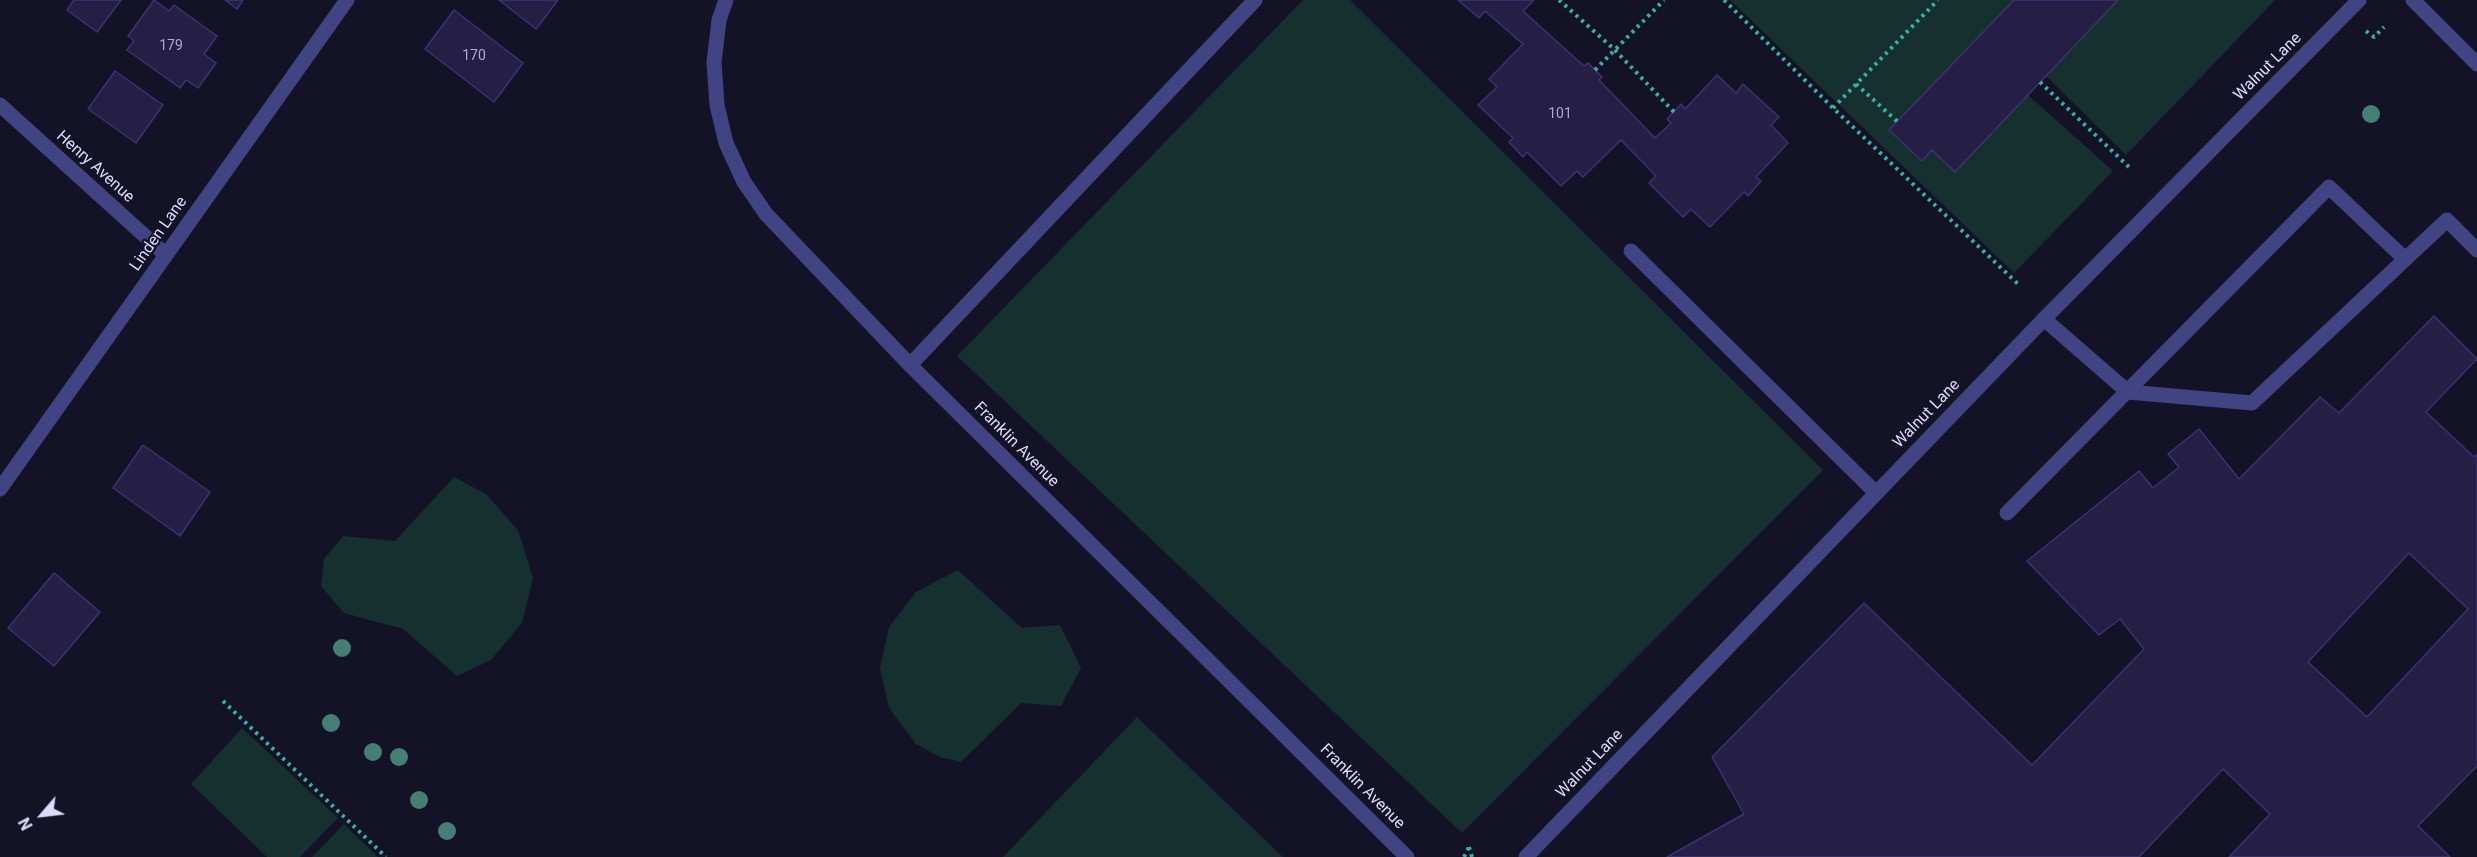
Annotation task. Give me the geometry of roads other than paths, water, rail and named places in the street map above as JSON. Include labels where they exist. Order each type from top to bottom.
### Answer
[{"type":"street","name":"Linden Lane","points":[[0,489],[347,0]]},
{"type":"street","name":"Franklin Avenue","points":[[726,0],[719,20],[714,62],[717,105],[726,143],[744,182],[766,214],[910,364],[1407,857]]},
{"type":"street","points":[[910,364],[1255,0]]},
{"type":"street","name":"Walnut Lane","points":[[1526,857],[2044,319],[2359,0]]},
{"type":"street","points":[[2413,0],[2477,64]]},
{"type":"street","name":"Henry Avenue","points":[[0,105],[166,255]]},
{"type":"street","points":[[2007,513],[2329,187],[2405,259]]},
{"type":"street","points":[[2044,319],[2128,392],[2252,403],[2447,220],[2477,250]]},
{"type":"street","points":[[1631,251],[1876,493]]}]
